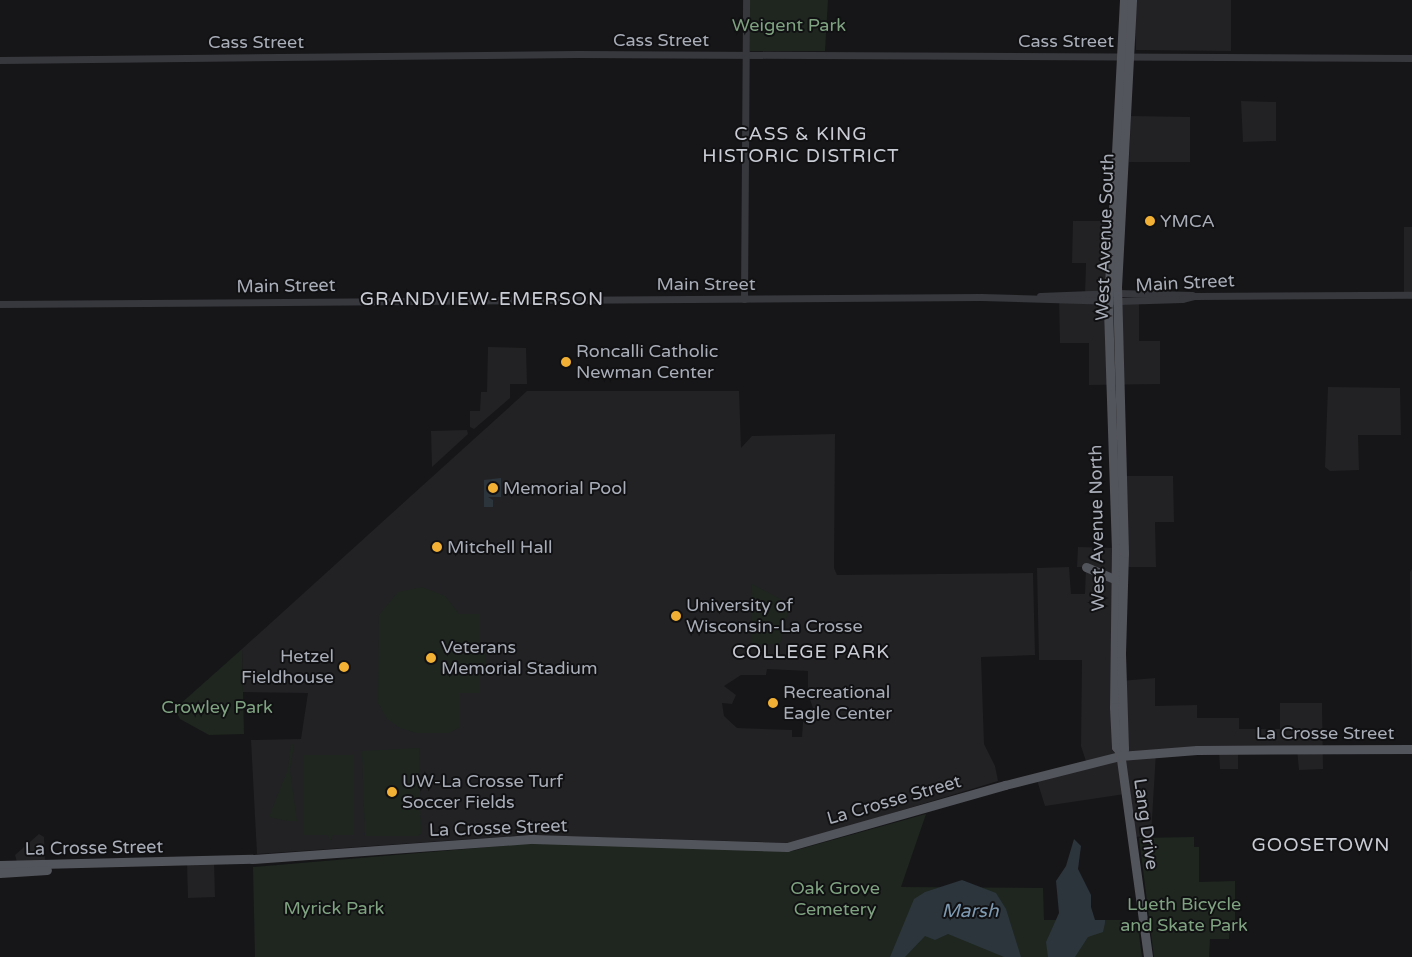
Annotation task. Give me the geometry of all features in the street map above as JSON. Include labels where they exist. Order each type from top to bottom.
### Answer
[{"type":"main road","name":"West Avenue South","points":[[1122,476],[1113,297],[1125,56],[1124,0]]},
{"type":"main road","name":"West Avenue South","points":[[1125,56],[1132,0]]},
{"type":"main road","name":"West Avenue North","points":[[1113,297],[1116,580],[1114,707],[1116,749],[1120,754],[1124,749],[1122,476]]},
{"type":"main road","points":[[1086,567],[1116,580]]},
{"type":"main road","name":"La Crosse Street","points":[[0,865],[67,866],[252,859],[533,839],[787,847],[1120,754],[1238,750],[1412,749]]},
{"type":"main road","name":"Lang Drive","points":[[1120,754],[1148,957]]},
{"type":"main road","points":[[0,873],[52,870],[67,866]]},
{"type":"street","points":[[744,299],[746,0]]},
{"type":"street","name":"Cass Street","points":[[0,60],[746,55],[1412,58]]},
{"type":"street","name":"Main Street","points":[[0,304],[1412,295]]},
{"type":"shaded area","points":[[1134,0],[1231,0],[1231,51],[1136,50]]},
{"type":"shaded area","points":[[1241,101],[1276,102],[1276,141],[1243,142]]},
{"type":"shaded area","points":[[1131,116],[1190,117],[1190,162],[1129,162]]},
{"type":"shaded area","points":[[1073,221],[1109,221],[1105,304],[1139,303],[1139,341],[1160,341],[1160,384],[1089,385],[1089,343],[1060,343],[1059,297],[1085,296],[1086,263],[1072,263]]},
{"type":"shaded area","points":[[1404,227],[1412,227],[1412,295],[1404,295]]},
{"type":"shaded area","points":[[488,347],[526,348],[527,384],[510,384],[510,398],[474,429],[470,427],[470,411],[480,411],[481,392],[487,392]]},
{"type":"shaded area","points":[[1328,387],[1400,388],[1401,435],[1358,435],[1359,470],[1330,471],[1325,467]]},
{"type":"shaded area","name":"University of Wisconsin-La Crosse","points":[[527,391],[739,391],[741,448],[752,436],[835,434],[834,568],[837,575],[1033,573],[1035,655],[981,657],[984,744],[995,766],[998,781],[794,843],[526,835],[257,854],[251,740],[301,739],[308,693],[243,692],[242,649]],"holes":[[[767,669],[808,671],[808,694],[813,708],[806,722],[803,722],[802,737],[792,737],[792,730],[737,728],[724,716],[722,703],[732,704],[736,695],[724,686],[741,675],[766,675]]]},
{"type":"shaded area","points":[[467,430],[468,434],[432,467],[431,431]]},
{"type":"shaded area","points":[[1122,476],[1173,476],[1174,522],[1155,522],[1156,567],[1124,567]]},
{"type":"shaded area","points":[[1078,547],[1116,548],[1121,681],[1155,678],[1155,706],[1197,705],[1197,718],[1239,718],[1239,729],[1280,729],[1280,703],[1322,703],[1323,769],[1299,770],[1297,749],[1238,750],[1238,769],[1220,769],[1219,750],[1156,752],[1151,836],[1132,837],[1125,794],[1045,806],[1036,777],[1087,764],[1081,746],[1082,660],[1039,660],[1037,568],[1069,567],[1071,594],[1085,594],[1086,567],[1077,567]]},
{"type":"shaded area","points":[[1412,569],[1412,742],[1410,572]]},
{"type":"shaded area","points":[[39,834],[44,837],[45,861],[17,862],[15,855]]},
{"type":"shaded area","points":[[214,861],[215,897],[188,898],[187,862]]},
{"type":"green space","name":"Weigent Park","points":[[750,0],[828,0],[825,51],[750,51]]},
{"type":"green space","points":[[752,584],[790,604],[780,644],[751,644]]},
{"type":"green space","name":"Veterans Memorial Stadium","points":[[422,587],[445,596],[459,614],[480,614],[480,651],[485,651],[485,666],[480,666],[480,693],[460,693],[460,727],[449,733],[416,733],[400,728],[387,719],[378,703],[379,615],[398,592]]},
{"type":"green space","name":"Crowley Park","points":[[242,649],[244,734],[209,735],[180,719],[176,711],[178,706]]},
{"type":"green space","points":[[291,744],[294,745],[290,770],[297,821],[269,817],[288,769]]},
{"type":"green space","name":"UW-La Crosse Turf Soccer Fields","points":[[419,748],[421,834],[418,836],[365,836],[362,751]]},
{"type":"green space","points":[[304,755],[354,755],[354,835],[333,835],[330,842],[328,835],[304,835]]},
{"type":"green space","name":"Oak Grove Cemetery","points":[[926,814],[901,887],[1043,888],[1044,920],[1137,920],[1142,957],[255,957],[253,867],[536,843],[793,851]]},
{"type":"green space","name":"Lueth Bicycle and Skate Park","points":[[1194,837],[1194,847],[1199,847],[1199,882],[1235,881],[1235,933],[1229,933],[1229,939],[1210,939],[1209,957],[1154,957],[1139,838]]},
{"type":"water","name":"Memorial Pool","points":[[501,478],[501,497],[488,497],[493,500],[493,507],[484,507],[484,480]]},
{"type":"water","points":[[1074,839],[1081,846],[1078,869],[1091,895],[1091,907],[1095,920],[1105,920],[1105,923],[1103,932],[1088,937],[1075,957],[1048,957],[1046,942],[1059,913],[1056,881],[1066,866]]},
{"type":"water","name":"Marsh","points":[[962,880],[996,893],[1006,909],[1021,957],[1004,957],[948,934],[935,940],[925,936],[905,957],[890,957],[914,899],[925,892]]},
{"type":"place","name":"YMCA","points":[[1150,221]]},
{"type":"place","name":"Roncalli Catholic Newman Center","points":[[566,362]]},
{"type":"place","name":"Memorial Pool","points":[[493,488]]},
{"type":"place","name":"Mitchell Hall","points":[[437,547]]},
{"type":"place","name":"University of Wisconsin-La Crosse","points":[[676,616]]},
{"type":"place","name":"Veterans Memorial Stadium","points":[[431,658]]},
{"type":"place","name":"Hetzel Fieldhouse","points":[[344,667]]},
{"type":"place","name":"Recreational Eagle Center","points":[[773,703]]},
{"type":"place","name":"UW-La Crosse Turf Soccer Fields","points":[[392,792]]},
{"type":"district","name":"CASS & KING HISTORIC DISTRICT","points":[[801,146]]},
{"type":"district","name":"GRANDVIEW-EMERSON","points":[[482,300]]},
{"type":"district","name":"COLLEGE PARK","points":[[811,653]]},
{"type":"district","name":"GOOSETOWN","points":[[1321,846]]},
{"type":"park label","name":"Myrick Park","points":[[334,908]]}]
